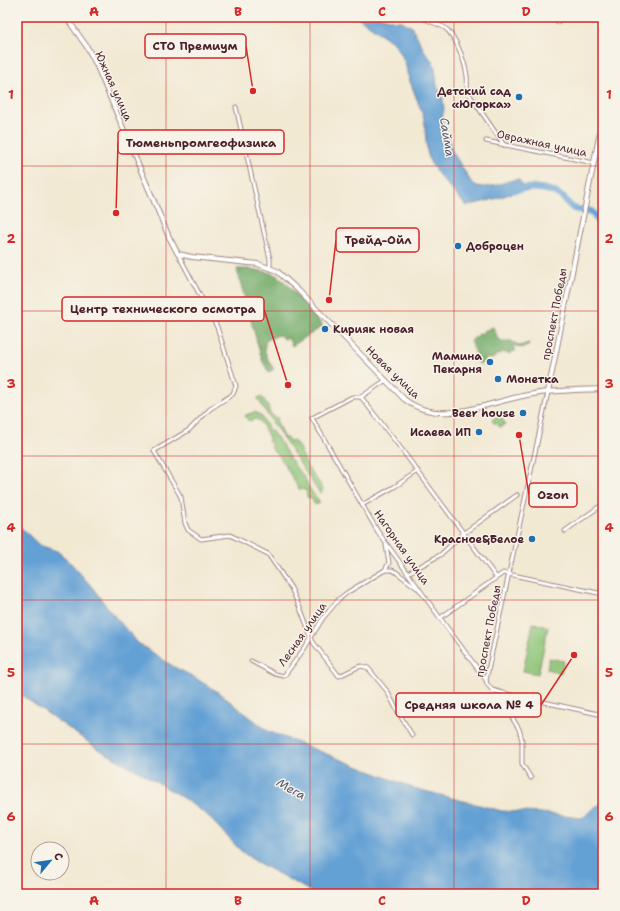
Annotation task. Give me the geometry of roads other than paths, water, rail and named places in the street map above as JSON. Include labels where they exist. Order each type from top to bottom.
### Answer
[{"type":"street","name":"Южная улица","points":[[66,17],[87,47],[96,64],[169,237],[178,254]]},
{"type":"street","points":[[422,17],[444,27],[451,35],[463,58],[468,78],[467,86],[469,94],[504,145]]},
{"type":"street","points":[[556,17],[558,22]]},
{"type":"street","points":[[236,107],[270,259],[270,267]]},
{"type":"street","points":[[594,163],[603,117]]},
{"type":"street","name":"Овражная улица","points":[[486,140],[594,163]]},
{"type":"street","name":"проспект Победы","points":[[507,694],[492,690],[488,687],[486,680],[548,392],[580,226],[594,163]]},
{"type":"street","name":"Новая улица","points":[[178,254],[192,257],[248,262],[270,267],[277,271],[404,399],[413,406],[423,410],[453,412],[522,396],[548,392],[603,389]]},
{"type":"street","points":[[178,254],[218,327],[236,386],[233,394],[210,409],[189,430],[154,451],[179,493],[183,504],[185,523],[188,530],[202,539],[230,535],[268,554],[291,588],[310,637],[339,676],[358,667],[362,666],[368,668],[387,691],[412,735]]},
{"type":"street","points":[[386,380],[361,397],[496,577]]},
{"type":"street","name":"Нагорная улица","points":[[361,397],[352,397],[312,418],[370,519],[385,542],[486,680]]},
{"type":"street","points":[[362,505],[394,487],[418,471]]},
{"type":"street","points":[[408,573],[440,555],[464,533],[518,495]]},
{"type":"street","points":[[565,531],[603,504]]},
{"type":"street","points":[[385,542],[389,559],[389,563],[385,570],[392,570],[402,576],[423,594]]},
{"type":"street","name":"Лесная улица","points":[[251,661],[275,674],[284,676],[304,649],[310,637],[328,611],[341,597],[385,570]]},
{"type":"street","points":[[440,618],[503,572],[603,594]]},
{"type":"street","points":[[531,778],[522,764],[522,740],[519,728],[506,708],[507,694],[603,715]]},
{"type":"water","points":[[276,17],[338,17],[284,22],[277,21]]},
{"type":"water","points":[[357,17],[383,17],[396,21],[402,21],[412,27],[435,68],[437,86],[443,99],[444,109],[442,118],[451,149],[471,182],[482,187],[488,187],[518,179],[522,184],[521,190],[495,199],[466,206],[439,175],[430,162],[427,151],[424,118],[404,61],[398,49],[394,43]]},
{"type":"water","name":"Мега","points":[[17,524],[36,542],[42,546],[57,551],[69,561],[138,643],[174,667],[215,690],[268,731],[413,788],[502,811],[541,813],[580,818],[584,817],[593,808],[603,803],[603,894],[316,894],[255,861],[241,851],[207,815],[180,796],[98,749],[17,692]]},
{"type":"waterway","name":"Сайма","points":[[513,190],[539,188],[557,193],[573,208],[592,212],[603,227]]},
{"type":"place","name":"СТО Премиум","points":[[253,91]]},
{"type":"place","name":"Детский сад «Югорка»","points":[[519,97]]},
{"type":"place","name":"Тюменьпромгеофизика","points":[[116,213]]},
{"type":"place","name":"Доброцен","points":[[458,246]]},
{"type":"place","name":"Трейд-Ойл","points":[[329,300]]},
{"type":"place","name":"Кирияк новая","points":[[325,329]]},
{"type":"place","name":"Мамина Пекарня","points":[[490,362]]},
{"type":"place","name":"Монетка","points":[[498,379]]},
{"type":"place","name":"Центр технического осмотра","points":[[288,385]]},
{"type":"place","name":"Beer house","points":[[523,413]]},
{"type":"place","name":"Исаева ИП","points":[[479,432]]},
{"type":"place","name":"Ozon","points":[[519,435]]},
{"type":"place","name":"Красное&Белое","points":[[532,539]]},
{"type":"place","name":"Средняя школа № 4","points":[[574,655]]}]
